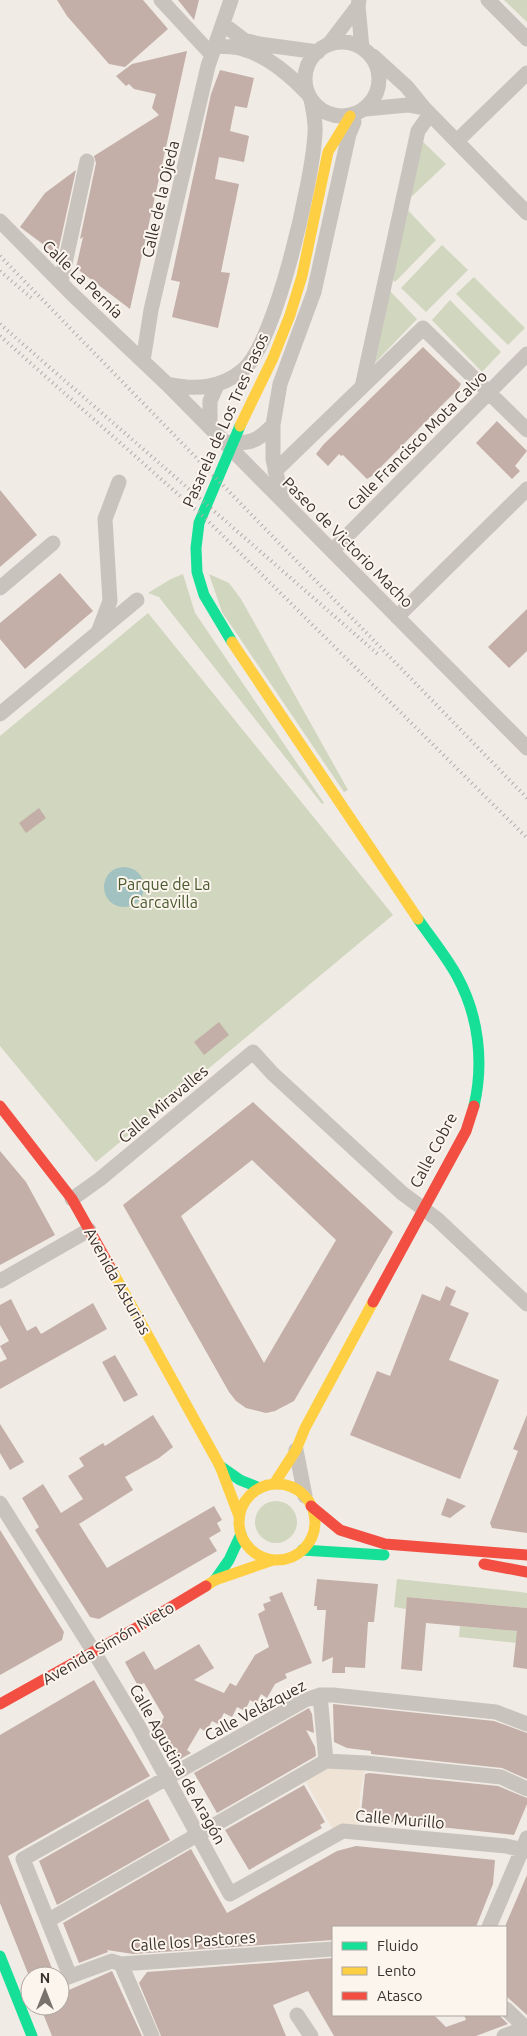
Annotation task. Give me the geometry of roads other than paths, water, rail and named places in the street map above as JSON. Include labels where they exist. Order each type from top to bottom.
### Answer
[{"type":"main road","name":"Pasarela de Los Tres Pasos","points":[[330,789],[204,595],[197,572],[196,548],[199,523],[239,428],[273,358],[290,315],[302,276],[328,152],[358,113]]},
{"type":"main road","name":"Calle Cobre","points":[[274,1484],[296,1450],[305,1428],[471,1118],[479,1079],[479,1037],[470,1004],[457,976],[330,789]]},
{"type":"main road","name":"Avenida Asturias","points":[[0,1106],[72,1199],[220,1466],[239,1516]]},
{"type":"main road","points":[[220,1466],[240,1480],[260,1488]]},
{"type":"main road","points":[[308,1501],[314,1518],[314,1530],[310,1541],[293,1556],[273,1560],[253,1552],[240,1534],[239,1516],[246,1500],[260,1488],[274,1484],[285,1485],[308,1501],[325,1520],[339,1530],[364,1540],[404,1546],[527,1555]]},
{"type":"main road","name":"Avenida Simón Nieto","points":[[215,1580],[229,1560],[240,1534]]},
{"type":"main road","points":[[302,1550],[459,1561],[509,1567],[527,1572]]},
{"type":"main road","name":"Avenida Simón Nieto","points":[[0,1704],[94,1652],[215,1580],[273,1560]]},
{"type":"main road","points":[[0,1956],[20,1991]]},
{"type":"main road","points":[[28,2016],[32,2036]]},
{"type":"street","points":[[161,0],[213,51],[243,49],[274,65],[291,76],[313,101],[330,114],[358,113],[408,105],[427,111]]},
{"type":"street","name":"Calle de la Ojeda","points":[[143,361],[151,310],[213,51],[231,0]]},
{"type":"street","points":[[488,0],[527,39]]},
{"type":"street","points":[[167,384],[186,388],[217,385],[243,370],[250,363],[269,326],[288,269],[314,146],[316,130],[313,101],[306,75],[308,65],[316,49],[358,3]]},
{"type":"street","points":[[282,500],[275,471],[274,425],[280,384],[314,292],[349,134],[358,113],[374,100],[379,88],[380,75],[376,62],[365,50],[358,3]]},
{"type":"street","points":[[223,24],[244,40],[316,49],[350,43],[365,50],[407,87],[427,111],[527,213]]},
{"type":"street","points":[[457,141],[527,73]]},
{"type":"street","name":"Pasarela de Los Tres Pasos","points":[[313,101],[328,152]]},
{"type":"street","points":[[362,387],[418,131],[427,111]]},
{"type":"street","points":[[61,282],[87,161]]},
{"type":"street","name":"Calle La Pernía","points":[[0,221],[143,361]]},
{"type":"street","points":[[275,471],[423,328],[527,430]]},
{"type":"street","name":"Calle Francisco Mota Calvo","points":[[332,551],[527,354]]},
{"type":"street","name":"Paseo de Victorio Macho","points":[[143,361],[527,748]]},
{"type":"street","points":[[250,363],[249,376],[253,383],[270,388],[280,384]]},
{"type":"street","points":[[210,427],[210,402],[217,385]]},
{"type":"street","points":[[224,442],[245,444],[260,438],[274,425]]},
{"type":"street","points":[[98,631],[110,601],[105,520],[119,482]]},
{"type":"street","points":[[397,617],[527,489]]},
{"type":"street","points":[[0,588],[53,543]]},
{"type":"street","points":[[0,714],[137,600]]},
{"type":"street","name":"Calle Miravalles","points":[[72,1199],[100,1179],[253,1052],[272,1073],[421,1209]]},
{"type":"street","points":[[421,1209],[437,1218],[527,1304]]},
{"type":"street","points":[[0,1281],[90,1230]]},
{"type":"street","points":[[296,1450],[308,1501]]},
{"type":"street","name":"Calle Agustina de Aragón","points":[[0,1503],[94,1652],[230,1894]]},
{"type":"street","points":[[320,1695],[326,1761]]},
{"type":"street","name":"Calle Velázquez","points":[[49,1920],[23,1859],[305,1700],[320,1695],[496,1712],[527,1724]]},
{"type":"street","points":[[62,1966],[49,1920],[326,1761],[366,1763],[501,1777],[527,1789]]},
{"type":"street","name":"Calle Murillo","points":[[230,1894],[343,1831],[506,1846],[525,1846]]},
{"type":"street","points":[[489,1926],[525,1846]]},
{"type":"street","name":"Calle los Pastores","points":[[70,1976],[112,1960],[121,1964],[332,1949]]},
{"type":"street","points":[[121,1964],[152,2036]]},
{"type":"street","points":[[504,2036],[526,2029],[507,2009]]},
{"type":"street","points":[[298,2015],[311,2036]]},
{"type":"water","points":[[120,867],[128,867],[135,870],[141,876],[144,887],[141,898],[135,904],[128,907],[120,907],[113,904],[107,898],[104,891],[104,883],[107,876],[113,870]]},
{"type":"railway","points":[[0,256],[527,798]]},
{"type":"railway","points":[[0,271],[34,300]]},
{"type":"railway","points":[[0,324],[380,656]]},
{"type":"railway","points":[[0,336],[206,519],[527,838]]},
{"type":"park label","name":"Parque de La Carcavilla","points":[[164,893]]}]
